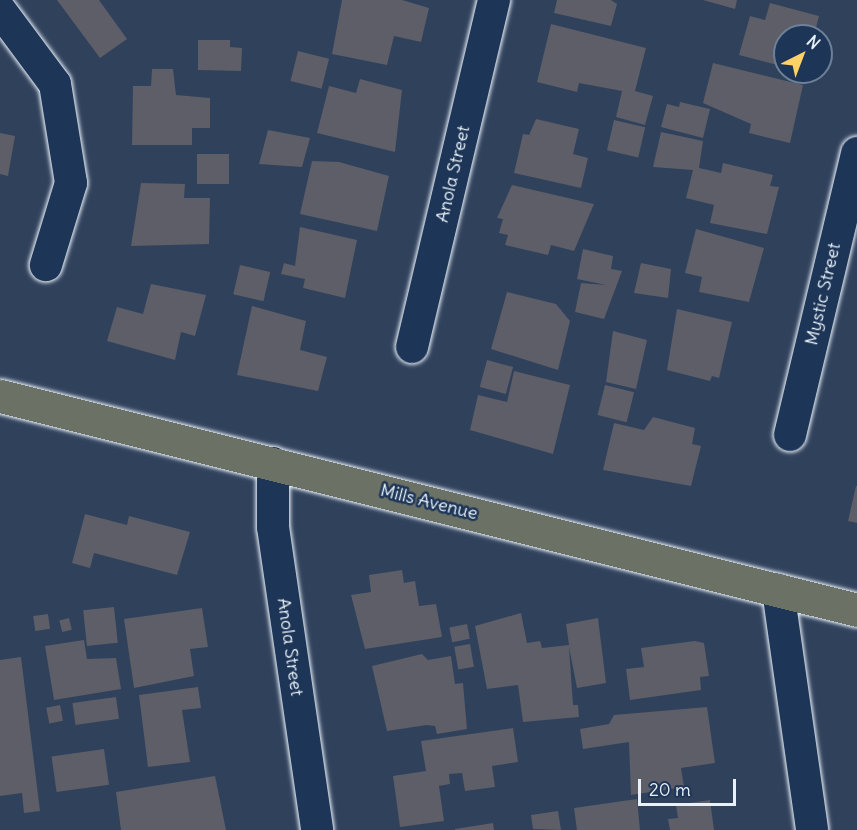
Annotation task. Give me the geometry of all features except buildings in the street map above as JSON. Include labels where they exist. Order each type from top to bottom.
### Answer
[{"type":"main road","name":"Mills Avenue","points":[[0,396],[273,462],[857,610]]},
{"type":"street","name":"Anola Street","points":[[412,347],[494,0]]},
{"type":"street","points":[[0,10],[55,84],[71,183],[46,265]]},
{"type":"street","name":"Mystic Street","points":[[790,435],[857,153]]},
{"type":"street","name":"Anola Street","points":[[273,462],[273,527],[317,830]]},
{"type":"street","points":[[778,590],[812,830]]}]
